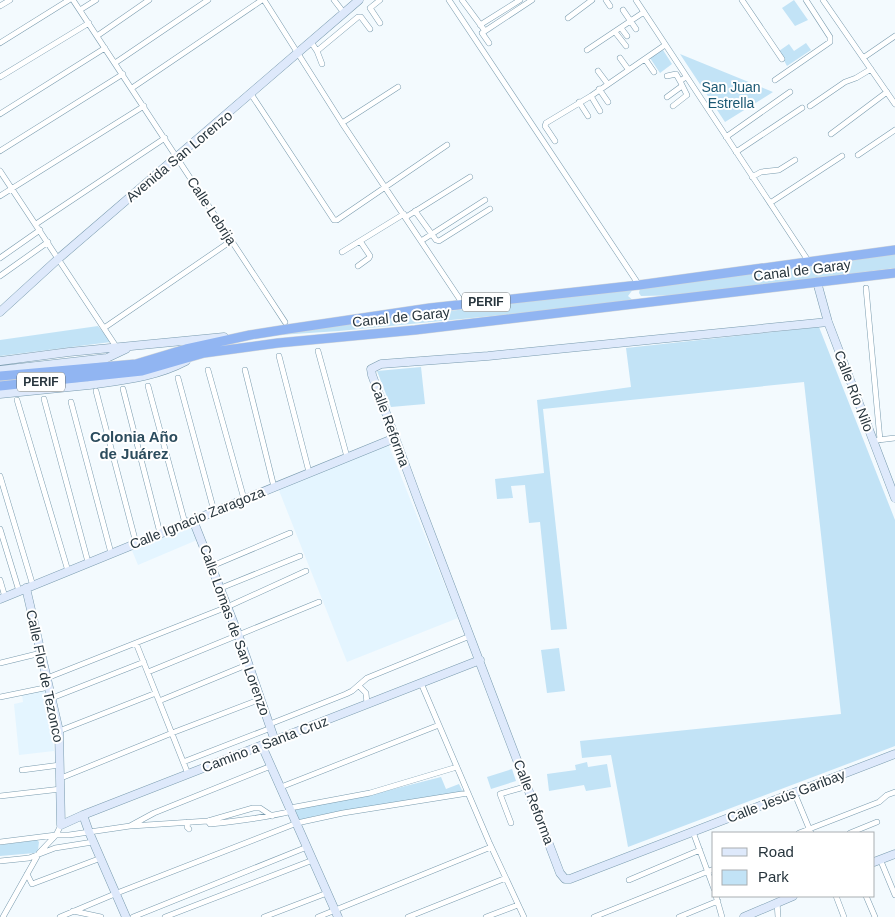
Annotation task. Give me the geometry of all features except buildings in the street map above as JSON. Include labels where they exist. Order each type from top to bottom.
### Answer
[{"type":"highway","name":"Canal de Garay","points":[[0,386],[136,364],[186,349],[250,335],[463,304],[639,285],[895,250]]},
{"type":"highway","name":"Canal de Garay","points":[[0,376],[142,371],[197,355],[286,342],[415,330],[895,273]]},
{"type":"highway","points":[[639,285],[636,289],[636,294],[639,297],[644,300],[664,300]]},
{"type":"street","points":[[0,6],[10,0]]},
{"type":"street","points":[[0,43],[69,0]]},
{"type":"street","name":"Calle Lebrija","points":[[74,0],[285,322]]},
{"type":"street","points":[[80,10],[96,0]]},
{"type":"street","points":[[97,36],[149,0]]},
{"type":"street","points":[[115,63],[208,0]]},
{"type":"street","points":[[132,88],[263,0],[342,123],[463,304]]},
{"type":"street","points":[[334,0],[344,13]]},
{"type":"street","name":"Avenida San Lorenzo","points":[[0,312],[177,156],[359,0]]},
{"type":"street","points":[[380,0],[370,8],[380,23]]},
{"type":"street","points":[[463,0],[480,25],[489,43]]},
{"type":"street","points":[[480,25],[520,0]]},
{"type":"street","points":[[474,38],[532,0]]},
{"type":"street","points":[[568,18],[592,0]]},
{"type":"street","points":[[606,0],[610,6]]},
{"type":"street","points":[[636,0],[809,262]]},
{"type":"street","points":[[742,0],[782,59]]},
{"type":"street","points":[[775,80],[830,42],[830,37],[806,0]]},
{"type":"street","points":[[823,0],[895,104]]},
{"type":"street","points":[[452,1],[474,38],[639,285]]},
{"type":"street","points":[[623,10],[636,29]]},
{"type":"street","points":[[588,50],[644,12]]},
{"type":"street","points":[[317,51],[358,17],[362,16],[370,29]]},
{"type":"street","points":[[0,77],[89,23]]},
{"type":"street","points":[[621,28],[627,36]]},
{"type":"street","points":[[615,32],[626,46]]},
{"type":"street","points":[[863,58],[895,36]]},
{"type":"street","points":[[311,42],[322,64]]},
{"type":"street","points":[[555,140],[545,124],[665,45]]},
{"type":"street","points":[[0,114],[105,48]]},
{"type":"street","points":[[620,58],[628,70]]},
{"type":"street","points":[[645,59],[654,72]]},
{"type":"street","points":[[810,106],[845,82],[871,69]]},
{"type":"street","points":[[598,71],[606,83]]},
{"type":"street","points":[[0,151],[123,74]]},
{"type":"street","points":[[667,76],[676,74],[687,95],[673,106]]},
{"type":"street","points":[[667,96],[686,77]]},
{"type":"street","points":[[342,123],[398,87]]},
{"type":"street","points":[[599,90],[608,102]]},
{"type":"street","points":[[726,137],[790,92]]},
{"type":"street","points":[[831,134],[887,92]]},
{"type":"street","points":[[251,94],[334,220],[337,220],[447,145]]},
{"type":"street","points":[[590,96],[600,111]]},
{"type":"street","points":[[579,102],[588,116]]},
{"type":"street","points":[[0,196],[144,106]]},
{"type":"street","points":[[736,152],[802,108]]},
{"type":"street","points":[[858,155],[895,130]]},
{"type":"street","points":[[36,224],[165,138]]},
{"type":"street","points":[[770,203],[842,156]]},
{"type":"street","points":[[752,177],[761,172],[780,170],[795,160]]},
{"type":"street","points":[[0,171],[117,350],[107,358],[0,370]]},
{"type":"street","points":[[342,252],[415,211],[470,177]]},
{"type":"street","points":[[421,241],[485,200]]},
{"type":"street","points":[[415,211],[431,234],[439,241],[490,209]]},
{"type":"street","points":[[0,258],[40,230]]},
{"type":"street","points":[[104,328],[231,241]]},
{"type":"street","points":[[358,266],[370,256],[360,241]]},
{"type":"street","points":[[0,276],[48,242]]},
{"type":"street","name":"Calle Río Nilo","points":[[817,282],[828,322],[876,440],[895,498]]},
{"type":"street","points":[[866,288],[876,440],[895,438]]},
{"type":"street","name":"Calle Reforma","points":[[565,879],[560,873],[395,438],[372,375],[372,369],[381,364],[488,356],[828,322]]},
{"type":"street","name":"Canal de Garay","points":[[0,361],[250,335]]},
{"type":"street","points":[[318,351],[347,457]]},
{"type":"street","points":[[0,394],[121,381],[175,367],[197,355]]},
{"type":"street","points":[[279,356],[310,472]]},
{"type":"street","points":[[208,370],[244,499]]},
{"type":"street","points":[[245,370],[274,487]]},
{"type":"street","points":[[178,378],[214,511]]},
{"type":"street","points":[[148,386],[184,523]]},
{"type":"street","points":[[123,389],[160,532]]},
{"type":"street","points":[[96,391],[136,543]]},
{"type":"street","points":[[44,398],[88,562]]},
{"type":"street","points":[[18,400],[68,571]]},
{"type":"street","points":[[71,402],[111,553]]},
{"type":"street","name":"Calle Ignacio Zaragoza","points":[[2,598],[160,532],[395,438]]},
{"type":"street","points":[[0,476],[26,588]]},
{"type":"street","name":"Calle Lomas de San Lorenzo","points":[[193,520],[221,588],[275,741]]},
{"type":"street","points":[[0,529],[26,588]]},
{"type":"street","points":[[212,566],[290,533]]},
{"type":"street","points":[[221,588],[300,556]]},
{"type":"street","points":[[47,678],[227,606],[306,572]]},
{"type":"street","points":[[0,580],[2,598]]},
{"type":"street","name":"Calle Flor de Tezonco","points":[[26,588],[58,731],[61,825]]},
{"type":"street","points":[[148,672],[319,602]]},
{"type":"street","points":[[183,762],[346,694],[367,678],[470,636]]},
{"type":"street","points":[[136,643],[188,774]]},
{"type":"street","points":[[0,663],[41,653]]},
{"type":"street","name":"Camino a Santa Cruz","points":[[61,825],[480,660]]},
{"type":"street","points":[[52,698],[144,662]]},
{"type":"street","points":[[158,701],[249,664]]},
{"type":"street","points":[[421,683],[491,847],[524,917]]},
{"type":"street","points":[[358,686],[366,693],[367,704]]},
{"type":"street","points":[[0,697],[49,687]]},
{"type":"street","points":[[58,731],[156,693]]},
{"type":"street","points":[[61,778],[261,699]]},
{"type":"street","points":[[281,787],[439,725]]},
{"type":"street","points":[[262,746],[337,914]]},
{"type":"street","name":"Calle Jesús Garibay","points":[[565,879],[570,879],[895,754]]},
{"type":"street","points":[[22,770],[60,765]]},
{"type":"street","points":[[130,826],[154,813],[272,766]]},
{"type":"street","points":[[208,821],[210,824],[272,816],[291,810],[370,793],[457,767]]},
{"type":"street","points":[[511,823],[500,794],[528,786]]},
{"type":"street","points":[[0,796],[61,789]]},
{"type":"street","points":[[794,792],[810,831],[879,802],[887,795],[895,792]]},
{"type":"street","points":[[60,917],[297,823],[468,793]]},
{"type":"street","points":[[0,842],[56,835],[63,836],[130,826],[208,821],[253,808],[260,808],[272,816]]},
{"type":"street","points":[[83,815],[88,832],[117,893],[126,917]]},
{"type":"street","points":[[188,822],[187,827],[189,829]]},
{"type":"street","points":[[852,832],[877,822]]},
{"type":"street","points":[[3,917],[39,853],[56,835],[61,825]]},
{"type":"street","points":[[693,832],[712,884]]},
{"type":"street","points":[[0,861],[29,858],[55,848],[93,842]]},
{"type":"street","points":[[133,917],[307,847]]},
{"type":"street","points":[[318,917],[337,914],[491,847]]},
{"type":"street","points":[[629,880],[700,850]]},
{"type":"street","points":[[895,854],[877,861],[895,895]]},
{"type":"street","points":[[27,874],[32,884],[101,858]]},
{"type":"street","points":[[165,917],[313,860]]},
{"type":"street","points":[[594,917],[712,870]]},
{"type":"street","points":[[408,917],[506,878]]},
{"type":"street","points":[[264,917],[327,893]]},
{"type":"street","points":[[749,916],[790,897]]},
{"type":"street","points":[[836,897],[844,917]]},
{"type":"street","points":[[866,897],[875,917]]},
{"type":"street","points":[[679,917],[717,898],[722,917]]},
{"type":"street","points":[[777,902],[778,917]]},
{"type":"street","points":[[486,917],[518,904]]},
{"type":"street","points":[[73,911],[101,917]]},
{"type":"shaded area","points":[[388,444],[458,618],[347,662],[278,488]]},
{"type":"shaded area","points":[[190,523],[197,540],[138,565],[131,548]]},
{"type":"shaded area","points":[[45,690],[52,720],[54,751],[19,755],[14,704],[23,702],[22,694]]},
{"type":"green space","points":[[794,0],[808,20],[795,26],[782,8]]},
{"type":"green space","points":[[806,43],[811,50],[787,66],[779,51],[789,44],[794,51]]},
{"type":"green space","points":[[663,50],[672,64],[660,73],[650,58]]},
{"type":"green space","name":"San Juan Estrella","points":[[680,54],[773,92],[725,122]]},
{"type":"green space","points":[[895,254],[895,268],[687,295],[641,296],[639,293],[640,288]]},
{"type":"green space","points":[[634,288],[628,296],[635,302],[339,331],[279,335],[338,325]]},
{"type":"green space","points":[[98,326],[111,342],[0,356],[0,340]]},
{"type":"green space","points":[[819,327],[895,520],[895,746],[628,847],[611,755],[582,758],[580,741],[841,714],[804,382],[543,409],[567,629],[551,630],[540,522],[529,523],[525,485],[511,486],[513,498],[497,499],[495,479],[544,473],[537,400],[631,387],[626,348]]},
{"type":"green space","points":[[421,367],[425,404],[391,407],[377,371]]},
{"type":"green space","points":[[559,648],[565,691],[547,693],[541,650]]},
{"type":"green space","points":[[587,762],[588,767],[607,764],[611,787],[586,791],[584,785],[549,791],[547,774],[576,770],[575,765]]},
{"type":"green space","points":[[512,769],[516,781],[491,789],[487,777]]},
{"type":"green space","points":[[441,777],[446,789],[459,784],[463,792],[314,816],[298,823],[292,810],[378,793]]},
{"type":"green space","points":[[37,840],[39,842],[38,850],[35,853],[0,856],[0,845]]},
{"type":"district","name":"Colonia Año de Juárez","points":[[134,446]]}]
